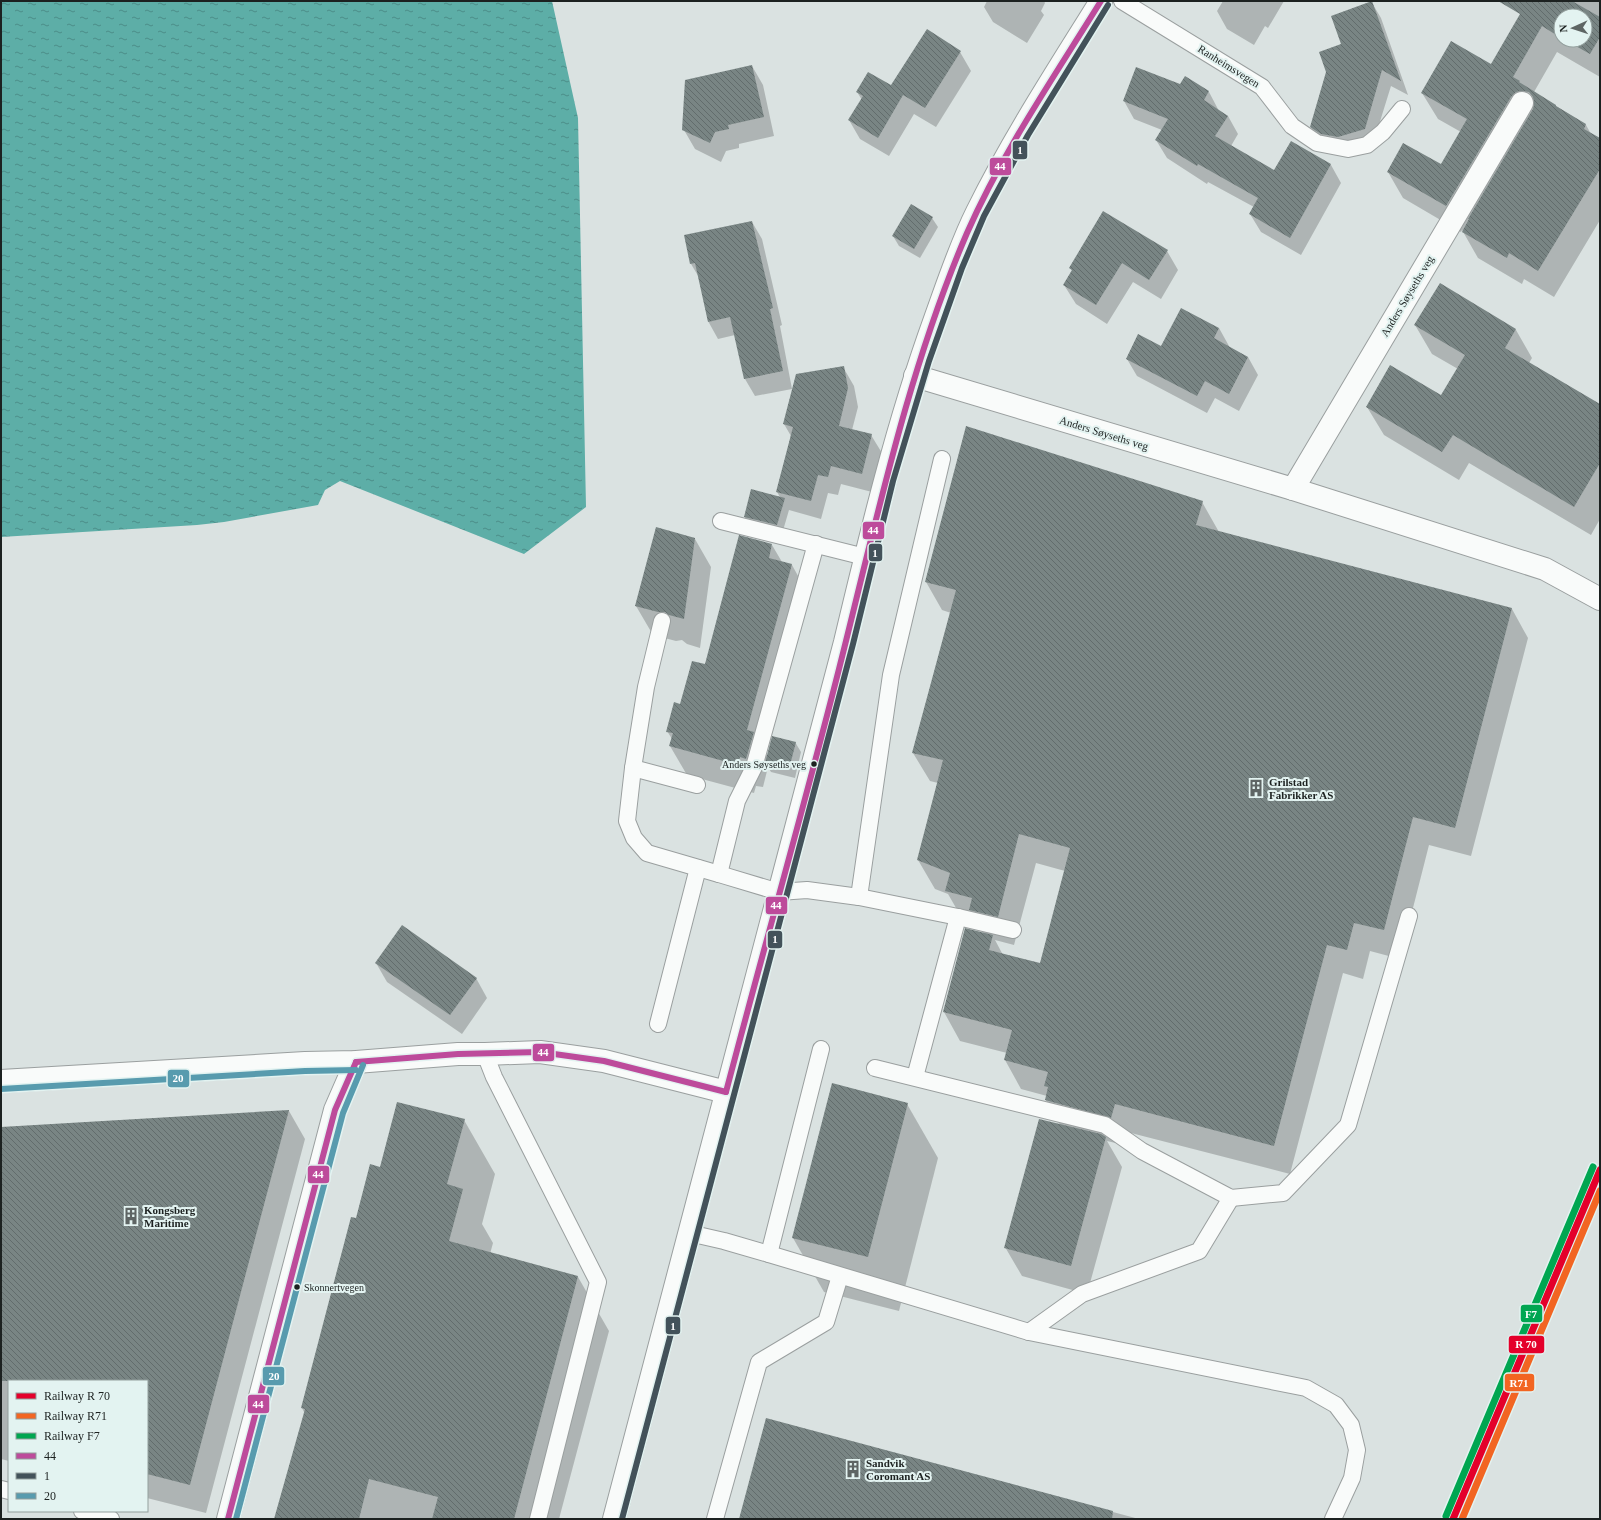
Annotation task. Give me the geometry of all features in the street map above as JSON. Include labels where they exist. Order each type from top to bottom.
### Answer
[{"type":"street","points":[[614,1519],[846,642],[865,557],[892,454],[915,376],[951,272],[977,212],[1022,128],[1101,1]]},
{"type":"street","name":"Anders Søyseths veg","points":[[1293,489],[1522,103]]},
{"type":"street","name":"Anders Søyseths veg","points":[[915,376],[1293,489],[1545,569],[1600,599]]},
{"type":"street","points":[[1,1081],[356,1062],[458,1054],[540,1052],[597,1060],[631,1067],[726,1092]]},
{"type":"street","points":[[228,1519],[333,1115],[342,1090],[356,1062]]},
{"type":"lane","name":"Ranheimsvegen","points":[[1122,1],[1262,86],[1292,126],[1317,143],[1348,149],[1367,145],[1384,132],[1402,109]]},
{"type":"lane","points":[[859,897],[891,675],[942,459]]},
{"type":"lane","points":[[721,521],[865,557]]},
{"type":"lane","points":[[719,874],[737,801],[754,767],[816,544]]},
{"type":"lane","points":[[662,621],[646,688],[633,768],[627,821],[634,838],[647,853],[779,892],[807,890],[859,897],[1013,930]]},
{"type":"lane","points":[[633,768],[697,784]]},
{"type":"lane","points":[[658,1024],[698,868]]},
{"type":"lane","points":[[875,1068],[1105,1125],[1142,1151],[1231,1198],[1283,1193],[1348,1125],[1408,916]]},
{"type":"lane","points":[[915,1077],[958,917]]},
{"type":"lane","points":[[769,1254],[821,1049]]},
{"type":"lane","points":[[485,1054],[494,1077],[598,1282],[538,1519]]},
{"type":"lane","points":[[1029,1332],[1082,1294],[1199,1251],[1231,1198]]},
{"type":"lane","points":[[689,1233],[769,1254],[1029,1332],[1306,1388],[1336,1405],[1351,1425],[1357,1450],[1352,1478],[1333,1519]]},
{"type":"lane","points":[[715,1519],[760,1362],[826,1322],[840,1276]]},
{"type":"lane","points":[[86,1512],[111,1519]]},
{"type":"water","points":[[1,1],[552,1],[578,118],[586,507],[524,554],[340,481],[325,490],[318,505],[224,522],[1,537]]},
{"type":"building","points":[[1372,1],[1401,81],[1382,70],[1365,129],[1338,137],[1321,134],[1310,127],[1326,72],[1319,52],[1341,44],[1331,16]]},
{"type":"building","points":[[1498,1],[1572,1],[1584,8],[1553,8],[1553,33],[1542,26],[1513,77],[1586,124],[1584,129],[1600,138],[1600,169],[1538,271],[1509,253],[1507,258],[1462,232],[1468,219],[1533,109],[1533,97],[1529,92],[1516,92],[1511,97],[1446,206],[1387,172],[1403,143],[1441,164],[1467,119],[1421,93],[1451,41],[1491,64],[1520,14]]},
{"type":"building","points":[[1593,13],[1600,17],[1600,37],[1590,54],[1579,48],[1593,48]]},
{"type":"building","points":[[927,29],[961,51],[925,108],[903,95],[878,138],[848,120],[863,96],[856,92],[868,72],[891,85]]},
{"type":"building","points":[[752,65],[764,117],[728,125],[729,129],[715,132],[710,143],[682,130],[685,80]]},
{"type":"building","points":[[1136,67],[1180,84],[1185,76],[1209,91],[1204,100],[1228,116],[1215,136],[1274,170],[1291,141],[1331,164],[1290,238],[1249,214],[1258,198],[1198,164],[1197,166],[1155,140],[1168,119],[1123,101]]},
{"type":"building","points":[[911,204],[933,217],[914,249],[892,236]]},
{"type":"building","points":[[1103,211],[1168,250],[1149,280],[1122,263],[1096,305],[1063,285],[1072,270],[1069,268]]},
{"type":"building","points":[[752,221],[773,308],[770,309],[783,371],[744,379],[730,317],[708,322],[695,263],[690,264],[684,235]]},
{"type":"building","points":[[1440,283],[1516,329],[1505,348],[1600,404],[1600,463],[1574,507],[1453,435],[1442,452],[1366,407],[1390,365],[1441,395],[1465,355],[1414,325]]},
{"type":"building","points":[[1181,308],[1219,328],[1214,338],[1248,357],[1229,394],[1205,381],[1197,396],[1126,359],[1138,334],[1161,346]]},
{"type":"building","points":[[844,366],[848,388],[839,426],[872,434],[862,474],[831,466],[828,477],[818,475],[811,501],[776,492],[793,427],[783,424],[796,374]]},
{"type":"building","name":"Grilstad Fabrikker AS","points":[[966,426],[1203,501],[1196,525],[1512,608],[1455,828],[1413,817],[1384,930],[1354,923],[1347,950],[1327,945],[1274,1146],[1115,1104],[1111,1118],[1045,1100],[1048,1087],[1044,1086],[1048,1072],[1004,1060],[1012,1030],[943,1012],[965,928],[993,935],[989,950],[1040,963],[1070,848],[1019,834],[998,917],[969,910],[972,898],[945,891],[950,873],[917,860],[943,760],[912,753],[956,590],[925,582]]},
{"type":"building","points":[[751,489],[785,498],[777,525],[744,517]]},
{"type":"building","points":[[656,527],[695,538],[684,619],[669,615],[665,612],[658,612],[635,606]]},
{"type":"building","points":[[739,535],[772,544],[769,558],[792,564],[747,730],[754,732],[746,759],[740,757],[738,765],[669,746],[673,733],[666,732],[674,702],[680,704],[692,661],[705,664]]},
{"type":"building","points":[[772,736],[796,742],[789,769],[765,763]]},
{"type":"building","points":[[402,925],[477,978],[450,1015],[375,963]]},
{"type":"building","points":[[832,1083],[908,1103],[868,1257],[792,1238]]},
{"type":"building","points":[[397,1102],[465,1119],[447,1184],[463,1189],[449,1241],[578,1276],[514,1519],[432,1519],[438,1497],[369,1479],[359,1519],[274,1519],[305,1409],[301,1408],[351,1217],[356,1218],[370,1164],[380,1167]]},
{"type":"building","name":"Kongsberg Maritime","points":[[289,1110],[190,1485],[148,1474],[148,1380],[1,1381],[1,1127]]},
{"type":"building","points":[[1039,1119],[1101,1134],[1106,1137],[1071,1266],[1004,1248]]},
{"type":"building","name":"Sandvik Coromant AS","points":[[766,1418],[1113,1511],[1112,1519],[739,1519]]},
{"type":"transit line","name":"44","points":[[726,1092],[839,669],[894,448],[927,339],[967,233],[981,203],[1030,115],[1101,1]]},
{"type":"transit line","name":"1","points":[[622,1519],[853,644],[893,481],[929,361],[962,268],[984,216],[1028,135],[1108,5]]},
{"type":"transit line","name":"44","points":[[356,1062],[458,1054],[540,1052],[604,1061],[726,1092]]},
{"type":"transit line","name":"44","points":[[228,1519],[335,1110],[356,1062]]},
{"type":"transit line","name":"20","points":[[236,1519],[343,1113],[363,1065]]},
{"type":"transit line","name":"20","points":[[1,1089],[305,1071],[356,1070]]},
{"type":"transit line","points":[[1453,1519],[1600,1170]]},
{"type":"rail line","name":"F7","points":[[1446,1516],[1593,1167]]},
{"type":"rail line","name":"R71","points":[[1462,1519],[1600,1191]]},
{"type":"place","name":"Anders Søyseths veg","points":[[814,764]]},
{"type":"place","name":"Grilstad Fabrikker AS","points":[[1256,788]]},
{"type":"place","name":"Kongsberg Maritime","points":[[131,1216]]},
{"type":"place","name":"Skonnertvegen","points":[[297,1287]]},
{"type":"place","name":"Sandvik Coromant AS","points":[[853,1469]]}]
